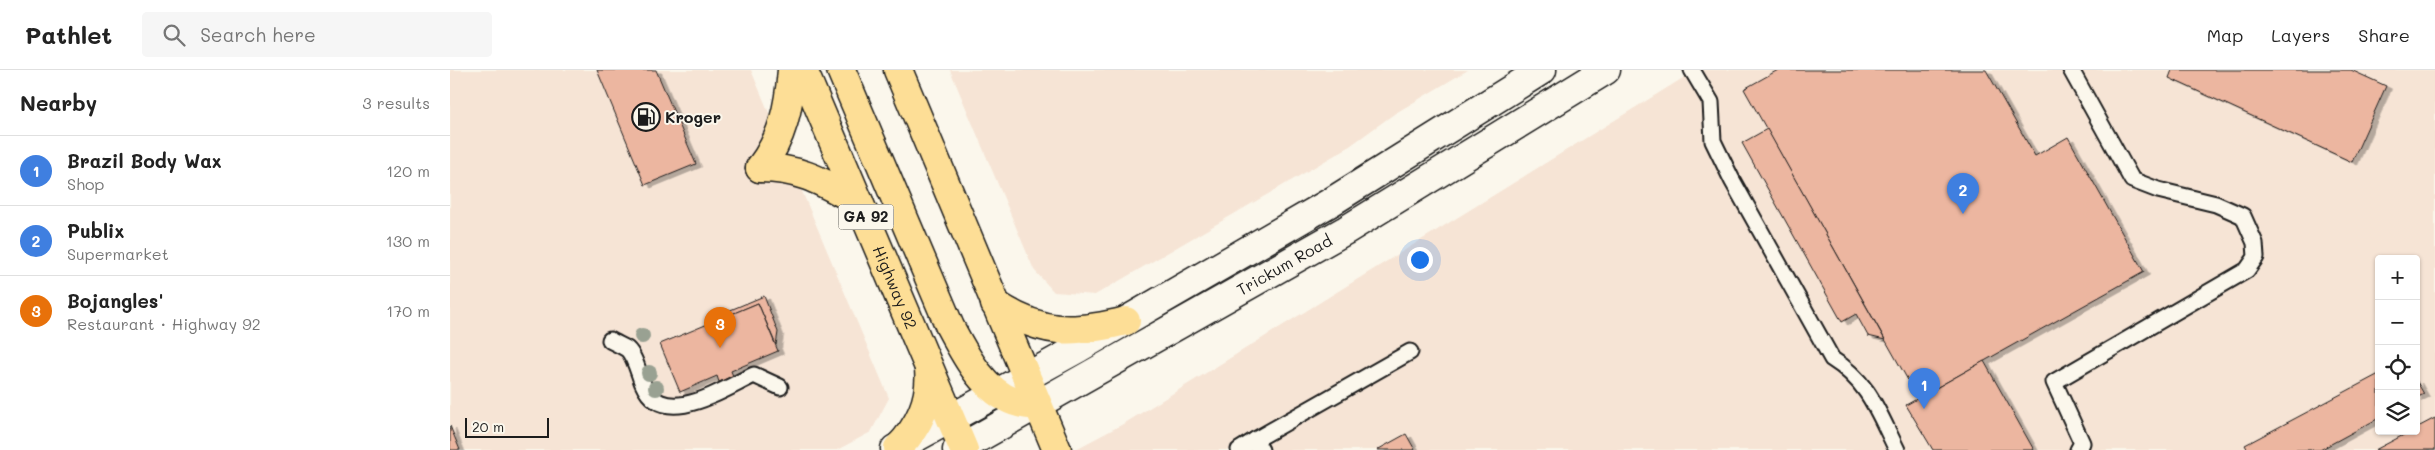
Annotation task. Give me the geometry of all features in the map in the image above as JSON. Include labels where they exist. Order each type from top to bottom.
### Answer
[{"type":"main road","points":[[792,70],[784,126],[772,152],[760,168],[779,168],[805,173],[859,202]]},
{"type":"main road","name":"Highway 92","points":[[803,70],[951,419],[961,449]]},
{"type":"main road","points":[[842,70],[950,327],[966,356],[982,377],[998,393],[1016,402],[1038,406]]},
{"type":"main road","points":[[898,70],[1057,450]]},
{"type":"main road","points":[[995,304],[1030,324],[1057,330],[1086,329],[1126,321]]},
{"type":"main road","points":[[896,449],[909,437],[925,407],[930,378],[928,365]]},
{"type":"street","name":"Trickum Road","points":[[896,449],[1026,378],[1331,202],[1542,70]]},
{"type":"street","name":"Trickum Road","points":[[961,449],[1346,230],[1606,70]]},
{"type":"lane","points":[[1692,70],[1711,102],[1713,141],[1732,180],[1832,359],[1850,370],[1866,389],[1897,450]]},
{"type":"lane","points":[[2070,70],[2132,180],[2158,190],[2216,204],[2242,216],[2255,243],[2256,257],[2247,270],[2054,382],[2082,443],[2078,450]]},
{"type":"lane","points":[[610,340],[628,350],[645,389],[657,404],[672,407],[688,405],[754,375],[780,387]]},
{"type":"lane","points":[[1240,450],[1258,445],[1410,352]]},
{"type":"shaded area","points":[[450,70],[751,70],[889,398],[871,432],[837,450],[450,450]]},
{"type":"shaded area","points":[[950,70],[1468,70],[1394,114],[1347,148],[1095,295],[1054,292],[1034,270]]},
{"type":"shaded area","points":[[1696,70],[2435,70],[2435,450],[1074,450],[1125,423]]},
{"type":"building","name":"Kroger","points":[[597,70],[656,70],[696,164],[645,185]]},
{"type":"building","points":[[1778,70],[1986,70],[2035,156],[2068,137],[2144,272],[1918,398],[1744,89]]},
{"type":"building","points":[[2172,70],[2351,70],[2386,86],[2352,162],[2169,78]]},
{"type":"building","points":[[1767,129],[1885,340],[1868,336],[1856,314],[1842,322],[1742,143]]},
{"type":"building","points":[[764,296],[778,332],[776,345],[758,303],[718,320],[716,316]]},
{"type":"building","points":[[758,303],[778,351],[731,371],[733,376],[719,382],[717,376],[680,392],[660,344]]},
{"type":"building","points":[[1984,361],[2034,450],[1933,450],[1906,405]]},
{"type":"building","points":[[2375,376],[2375,420],[2320,450],[2248,450],[2245,445]]},
{"type":"building","points":[[2420,387],[2424,394],[2420,396]]},
{"type":"building","points":[[2435,418],[2435,450],[2375,450],[2403,435],[2420,435],[2420,426]]},
{"type":"building","points":[[450,426],[460,450],[450,450]]},
{"type":"building","points":[[1406,434],[1415,450],[1377,450]]},
{"type":"place","name":"Kroger","points":[[646,117]]},
{"type":"place","name":"Publix","points":[[1963,214]]},
{"type":"place","name":"Bojangles'","points":[[720,348]]},
{"type":"place","name":"Brazil Body Wax","points":[[1924,409]]}]
